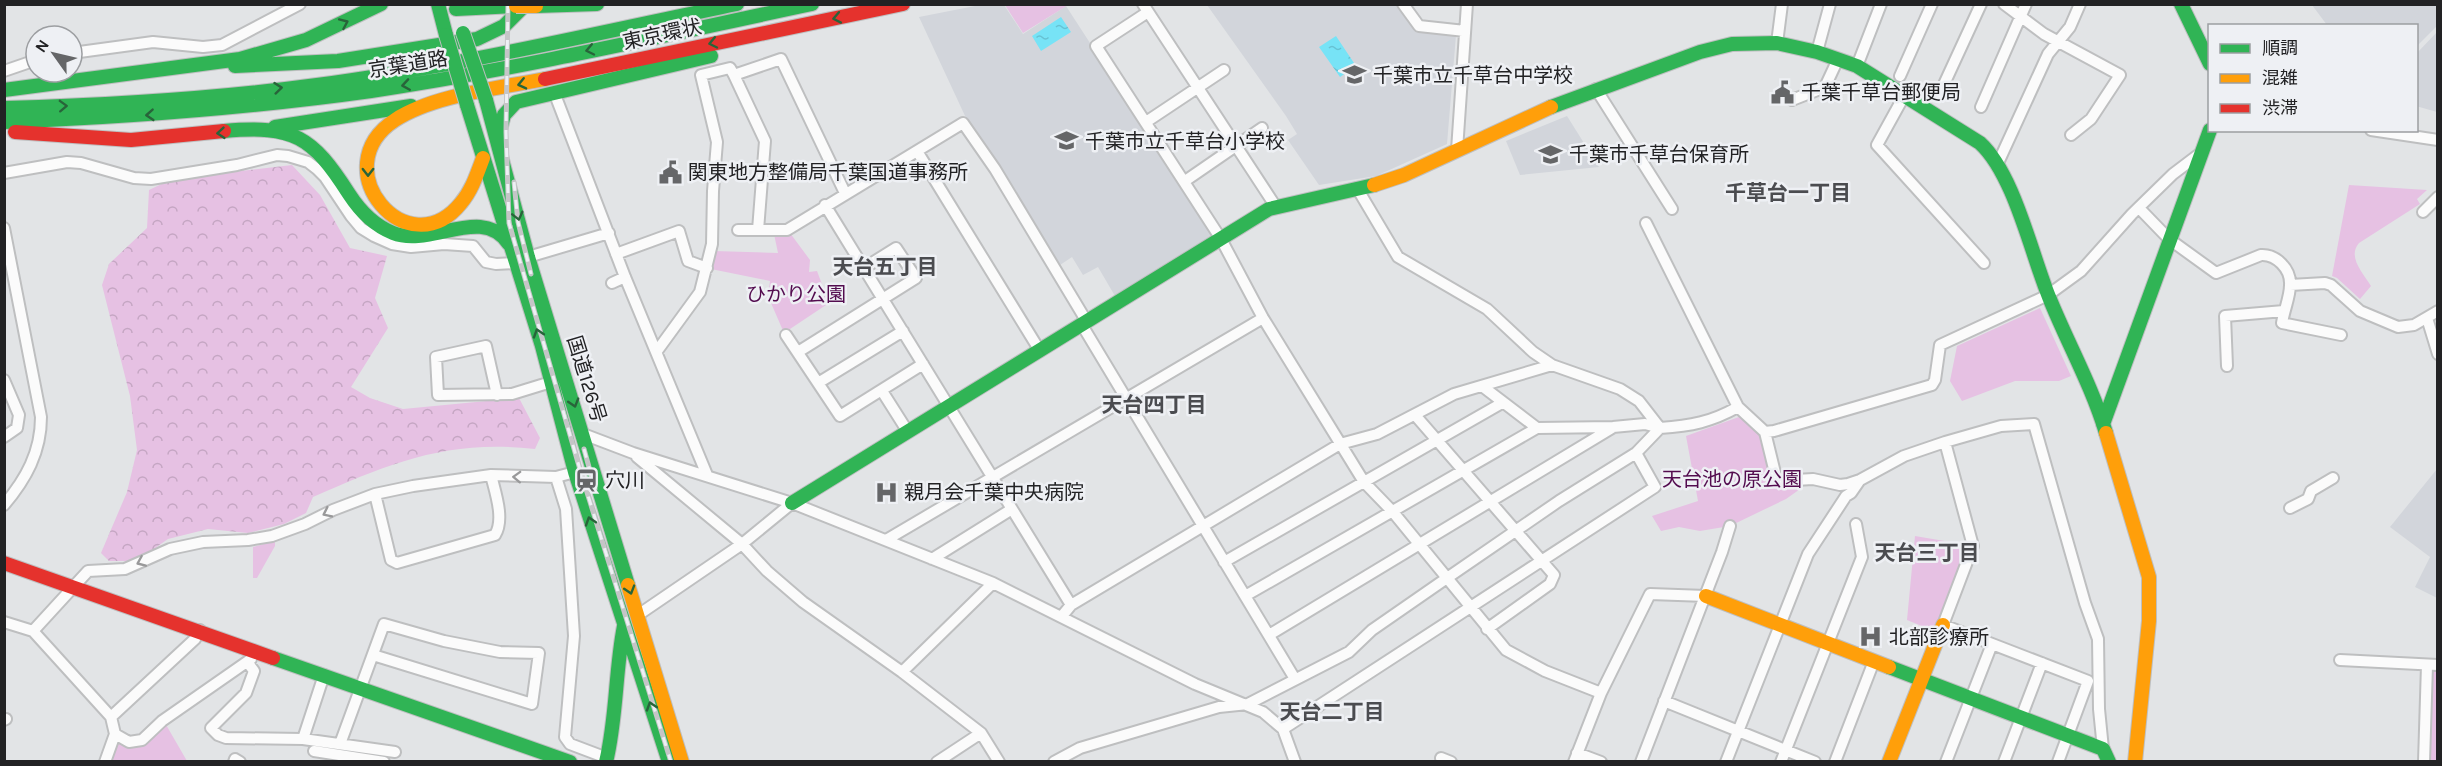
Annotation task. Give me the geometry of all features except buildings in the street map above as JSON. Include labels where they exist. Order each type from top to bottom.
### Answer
[{"type":"main road","points":[[4,90],[240,58],[306,40],[381,4]]},
{"type":"main road","points":[[438,4],[483,158]]},
{"type":"main road","points":[[445,34],[447,20],[454,6],[597,4]]},
{"type":"main road","name":"京葉道路","points":[[4,108],[172,100],[328,83],[420,69],[737,4]]},
{"type":"main road","name":"京葉道路","points":[[4,122],[176,113],[337,95],[464,75],[812,4]]},
{"type":"main road","name":"東京環状","points":[[483,158],[463,202],[454,211],[436,222],[402,221],[391,216],[375,201],[369,190],[366,171],[369,151],[378,136],[392,122],[411,111],[445,100],[903,4]]},
{"type":"main road","points":[[2181,4],[2208,60]]},
{"type":"main road","points":[[209,63],[241,67],[338,61],[466,41],[487,36],[497,30],[516,5]]},
{"type":"main road","name":"国道126号","points":[[454,6],[504,160],[522,260],[575,472],[669,762]]},
{"type":"main road","points":[[497,142],[504,115],[516,102],[799,34],[811,23]]},
{"type":"main road","points":[[792,503],[1269,209],[1404,175],[1523,119],[1596,89],[1700,52],[1732,44],[1777,43],[1817,52],[1857,66],[1980,143],[1998,163],[2048,295],[2103,424],[2149,577],[2149,621],[2135,762]]},
{"type":"main road","points":[[4,131],[146,140],[303,124],[445,100]]},
{"type":"main road","points":[[257,129],[281,131],[298,137],[319,150],[332,166],[357,207],[369,220],[382,229],[410,237],[426,237],[487,226],[500,231],[510,245]]},
{"type":"main road","points":[[2103,424],[2209,132]]},
{"type":"main road","name":"国道126号","points":[[483,158],[510,245],[522,260],[584,434],[682,762]]},
{"type":"main road","points":[[464,229],[480,219],[496,199],[502,180],[504,160]]},
{"type":"main road","points":[[4,563],[200,630],[252,657],[361,687],[570,762]]},
{"type":"main road","points":[[1706,596],[2068,736],[2106,755]]},
{"type":"main road","points":[[1889,762],[1943,625]]},
{"type":"main road","name":"国道126号","points":[[607,760],[613,734],[618,655],[624,626]]},
{"type":"street","points":[[84,51],[153,42],[203,46],[222,45],[300,4]]},
{"type":"street","points":[[1403,4],[1419,26],[1465,32]]},
{"type":"street","points":[[1457,150],[1467,4]]},
{"type":"street","points":[[1777,43],[1782,4]]},
{"type":"street","points":[[1817,52],[1830,4]]},
{"type":"street","points":[[1857,66],[1881,4]]},
{"type":"street","points":[[1900,76],[1932,4]]},
{"type":"street","points":[[1940,93],[1981,4]]},
{"type":"street","points":[[2004,4],[2059,41],[2120,75],[2091,119],[2071,135]]},
{"type":"street","points":[[1981,108],[2026,4]]},
{"type":"street","points":[[1998,163],[2048,54],[2070,27],[2080,4]]},
{"type":"street","points":[[1276,207],[1145,8],[1096,46],[1221,239],[1263,318],[1364,482],[1393,512],[1506,650],[1545,671],[1601,693]]},
{"type":"street","points":[[734,75],[781,59],[845,193]]},
{"type":"street","points":[[1792,100],[1825,87],[1838,59]]},
{"type":"street","points":[[4,71],[24,64]]},
{"type":"street","points":[[657,351],[700,292],[712,244],[717,142],[701,75],[730,68],[765,141],[758,230]]},
{"type":"street","points":[[1146,122],[1224,70]]},
{"type":"street","points":[[1596,89],[1672,209]]},
{"type":"street","points":[[554,92],[616,254],[707,475]]},
{"type":"street","points":[[1904,96],[1877,145],[1984,263]]},
{"type":"street","points":[[738,230],[787,230],[963,123],[995,169],[1126,399],[1295,679]]},
{"type":"street","points":[[1185,181],[1262,128]]},
{"type":"street","points":[[2384,132],[2438,140]]},
{"type":"street","points":[[917,151],[1040,351]]},
{"type":"street","points":[[1765,432],[1932,384],[1935,380],[1940,345],[2048,295],[2081,271],[2099,248],[2139,208],[2174,174],[2202,152]]},
{"type":"street","points":[[4,173],[67,162],[81,163],[134,178],[151,179],[237,165],[277,155],[288,156],[308,162],[317,169],[361,228],[392,244],[411,248],[444,244],[473,246],[486,262],[496,264],[522,260],[609,232]]},
{"type":"street","points":[[1357,188],[1398,257],[1487,309],[1533,352],[1552,365],[1620,389],[1639,401],[1660,428]]},
{"type":"street","points":[[2423,212],[2438,197]]},
{"type":"street","points":[[825,205],[1071,605]]},
{"type":"street","points":[[2139,208],[2169,239],[2216,273],[2260,255],[2268,254],[2283,265],[2290,285],[2282,323],[2340,335]]},
{"type":"street","points":[[1646,223],[1738,408],[1765,432],[1777,481],[1813,479],[1840,484],[1860,480],[1904,456],[1945,442],[2001,426],[2034,424],[2085,603],[2098,639],[2099,709],[2106,755]]},
{"type":"street","points":[[4,228],[41,417],[41,427],[28,474],[4,504]]},
{"type":"street","points":[[616,254],[679,231],[688,261],[707,268]]},
{"type":"street","points":[[798,352],[916,278],[896,248],[864,268]]},
{"type":"street","points":[[612,283],[626,277]]},
{"type":"street","points":[[2290,285],[2325,283],[2331,285],[2360,311],[2398,327],[2414,325],[2438,311]]},
{"type":"street","points":[[2226,366],[2224,316],[2284,311]]},
{"type":"street","points":[[886,540],[1263,318]]},
{"type":"street","points":[[2427,318],[2438,354]]},
{"type":"street","points":[[818,383],[903,331]]},
{"type":"street","points":[[786,335],[840,417],[923,364]]},
{"type":"street","points":[[497,395],[486,346],[436,357],[438,395],[497,395],[512,394],[551,382]]},
{"type":"street","points":[[1062,616],[1071,605],[1340,444],[1377,434],[1454,394],[1552,365]]},
{"type":"street","points":[[4,380],[20,416],[17,428],[4,437]]},
{"type":"street","points":[[1482,386],[1537,428]]},
{"type":"street","points":[[882,391],[908,432]]},
{"type":"street","points":[[1224,562],[1502,403]]},
{"type":"street","points":[[1245,596],[1537,428],[1613,427],[1645,424],[1660,428],[1694,426],[1717,419],[1738,408]]},
{"type":"street","points":[[1415,415],[1554,575],[1550,584],[1487,629]]},
{"type":"street","points":[[1269,635],[1613,427]]},
{"type":"street","points":[[1054,762],[1080,748],[1219,707],[1248,704],[1349,652],[1372,630],[1559,501],[1636,453],[1660,428]]},
{"type":"street","points":[[584,434],[633,453],[792,503],[993,583],[1195,684],[1263,712],[1283,729],[1296,762]]},
{"type":"street","points":[[1945,442],[1973,546],[1943,625],[2088,681],[2058,762]]},
{"type":"street","points":[[633,453],[742,544],[803,602],[902,672],[981,733],[999,762]]},
{"type":"street","points":[[1283,729],[1655,487],[1636,453]]},
{"type":"street","points":[[33,631],[88,572],[125,569],[170,549],[203,542],[248,540],[272,536],[375,494],[413,486],[491,475],[556,477],[575,472]]},
{"type":"street","points":[[375,494],[391,560],[397,563],[495,535],[498,508],[491,475]]},
{"type":"street","points":[[556,477],[566,509],[574,636],[565,737],[570,744],[607,760]]},
{"type":"street","points":[[2290,508],[2308,499],[2311,491],[2333,478]]},
{"type":"street","points":[[1726,762],[1808,554],[1846,496],[1860,480]]},
{"type":"street","points":[[638,615],[742,544],[792,503]]},
{"type":"street","points":[[932,559],[1012,509]]},
{"type":"street","points":[[1781,762],[1862,557],[1856,524]]},
{"type":"street","points":[[1641,762],[1706,596],[1730,526]]},
{"type":"street","points":[[902,672],[993,583]]},
{"type":"street","points":[[1601,762],[1575,758],[1601,693],[1650,594],[1706,596]]},
{"type":"street","points":[[4,622],[33,631],[111,717],[115,734],[105,762]]},
{"type":"street","points":[[340,744],[384,624],[444,641],[501,652],[538,653],[532,704],[373,655]]},
{"type":"street","points":[[111,717],[195,639],[200,630]]},
{"type":"street","points":[[1946,762],[1992,644]]},
{"type":"street","points":[[115,734],[129,742],[142,740],[162,722],[252,657],[254,671],[246,693],[211,728],[218,735],[226,738],[303,739],[395,752]]},
{"type":"street","points":[[1835,762],[1874,660]]},
{"type":"street","points":[[2340,660],[2398,661],[2432,665],[2424,762]]},
{"type":"street","points":[[2004,762],[2042,663]]},
{"type":"street","points":[[303,739],[324,675]]},
{"type":"street","points":[[1664,701],[1815,762]]},
{"type":"street","points":[[938,761],[981,733]]},
{"type":"street","points":[[314,751],[384,762]]},
{"type":"street","points":[[234,762],[235,759],[240,762]]},
{"type":"shaded area","name":"千葉市立千草台小学校","points":[[980,5],[1004,5],[1023,34],[1066,6],[1212,231],[1212,236],[1115,296],[1098,267],[1083,275],[1072,257],[1057,267],[966,118],[919,17]]},
{"type":"shaded area","name":"千葉市立千草台中学校","points":[[1207,5],[1399,5],[1418,31],[1456,35],[1447,144],[1376,176],[1319,185],[1288,140],[1297,134],[1286,116]]},
{"type":"shaded area","points":[[2312,5],[2437,5],[2437,26],[2418,45],[2418,24],[2326,24]]},
{"type":"shaded area","points":[[2437,32],[2437,112],[2418,107],[2418,52]]},
{"type":"shaded area","name":"千葉市千草台保育所","points":[[1567,116],[1599,167],[1520,175],[1506,141]]},
{"type":"shaded area","points":[[2437,469],[2437,598],[2415,587],[2430,557],[2390,527]]},
{"type":"green space","points":[[1005,5],[1068,5],[1023,33]]},
{"type":"green space","points":[[292,165],[320,195],[350,248],[387,256],[375,298],[388,328],[351,387],[370,398],[403,409],[519,398],[540,438],[535,449],[474,448],[420,456],[394,464],[313,497],[306,513],[284,524],[248,533],[208,529],[168,539],[145,555],[126,561],[109,561],[101,553],[127,492],[137,450],[130,396],[102,285],[109,264],[147,228],[149,190],[172,179]]},
{"type":"green space","points":[[2349,185],[2427,190],[2417,199],[2420,204],[2359,243],[2355,259],[2371,286],[2360,299],[2332,276]]},
{"type":"green space","name":"ひかり公園","points":[[790,233],[810,260],[809,272],[817,271],[829,303],[784,333],[768,296],[770,281],[711,269],[714,251],[778,253],[774,234]]},
{"type":"green space","points":[[2040,308],[2071,376],[2059,381],[2015,381],[1962,401],[1950,381],[1957,346]]},
{"type":"green space","name":"天台池の原公園","points":[[1739,417],[1758,431],[1772,484],[1803,487],[1786,499],[1730,526],[1700,531],[1679,527],[1661,531],[1652,516],[1698,501],[1686,436]]},
{"type":"green space","points":[[1915,536],[1968,545],[1967,553],[1934,631],[1907,620]]},
{"type":"green space","points":[[275,541],[275,546],[257,578],[253,578],[253,547]]},
{"type":"green space","points":[[2430,667],[2437,668],[2438,761],[2427,762]]},
{"type":"green space","points":[[165,723],[187,761],[108,762],[120,742],[133,747]]},
{"type":"water","points":[[1061,17],[1071,32],[1041,51],[1032,36]]},
{"type":"water","points":[[1336,36],[1356,66],[1340,77],[1319,47]]},
{"type":"railway","points":[[508,4],[506,132],[509,223],[581,473],[671,762]]},
{"type":"railway","points":[[514,182],[518,222],[531,274]]},
{"type":"railway","points":[[584,449],[595,489]]},
{"type":"traffic: fast","points":[[4,90],[240,59],[306,40],[381,4]]},
{"type":"traffic: fast","points":[[438,4],[446,35]]},
{"type":"traffic: fast","points":[[235,66],[338,61],[477,39],[504,26],[526,4]]},
{"type":"traffic: fast","points":[[536,6],[597,4]]},
{"type":"traffic: fast","points":[[4,108],[161,101],[317,85],[475,59],[737,4]]},
{"type":"traffic: fast","points":[[4,122],[188,111],[371,91],[537,62],[812,4]]},
{"type":"traffic: fast","points":[[2181,4],[2208,60]]},
{"type":"traffic: fast","points":[[456,9],[516,6]]},
{"type":"traffic: fast","points":[[463,33],[486,100]]},
{"type":"traffic: fast","points":[[446,35],[467,105]]},
{"type":"traffic: fast","points":[[1551,107],[1700,52],[1732,44],[1777,43],[1817,52],[1857,66],[1980,143],[1992,157],[2012,194],[2049,297],[2094,398],[2106,433]]},
{"type":"traffic: fast","points":[[497,141],[504,115],[516,102],[711,56]]},
{"type":"traffic: fast","points":[[486,100],[528,257],[628,585]]},
{"type":"traffic: fast","points":[[467,105],[542,346],[575,472],[669,762]]},
{"type":"traffic: fast","points":[[275,127],[411,106]]},
{"type":"traffic: fast","points":[[224,131],[268,130],[299,138],[324,159],[368,217],[393,233],[408,236],[470,227],[485,228],[498,233],[509,244]]},
{"type":"traffic: fast","points":[[2103,424],[2209,132]]},
{"type":"traffic: fast","points":[[792,503],[1269,209],[1374,185]]},
{"type":"traffic: fast","points":[[606,762],[624,626]]},
{"type":"traffic: fast","points":[[273,658],[570,762]]},
{"type":"traffic: fast","points":[[1889,667],[2103,749],[2109,762]]},
{"type":"traffic: slow","points":[[516,6],[536,6]]},
{"type":"traffic: slow","points":[[483,158],[465,198],[440,220],[418,225],[398,218],[381,204],[370,185],[367,162],[375,140],[395,120],[411,111],[447,98],[545,79]]},
{"type":"traffic: slow","points":[[1374,185],[1404,175],[1551,107]]},
{"type":"traffic: slow","points":[[2106,433],[2149,577],[2149,621],[2135,762]]},
{"type":"traffic: slow","points":[[628,585],[682,762]]},
{"type":"traffic: slow","points":[[1706,596],[1889,667]]},
{"type":"traffic: slow","points":[[1889,762],[1943,625]]},
{"type":"traffic: jam","points":[[545,79],[903,4]]},
{"type":"traffic: jam","points":[[15,132],[131,140],[224,131]]},
{"type":"traffic: jam","points":[[4,563],[273,658]]},
{"type":"place","name":"千葉市立千草台中学校","points":[[1355,75]]},
{"type":"place","name":"千葉千草台郵便局","points":[[1783,92]]},
{"type":"place","name":"千葉市立千草台小学校","points":[[1067,141]]},
{"type":"place","name":"千葉市千草台保育所","points":[[1551,154]]},
{"type":"place","name":"関東地方整備局千葉国道事務所","points":[[670,172]]},
{"type":"place","name":"穴川","points":[[587,480]]},
{"type":"place","name":"親月会千葉中央病院","points":[[886,492]]},
{"type":"place","name":"北部診療所","points":[[1871,637]]},
{"type":"district","name":"千草台一丁目","points":[[1788,193]]},
{"type":"district","name":"天台五丁目","points":[[885,267]]},
{"type":"district","name":"天台四丁目","points":[[1154,405]]},
{"type":"district","name":"天台三丁目","points":[[1927,553]]},
{"type":"district","name":"天台二丁目","points":[[1332,712]]}]
